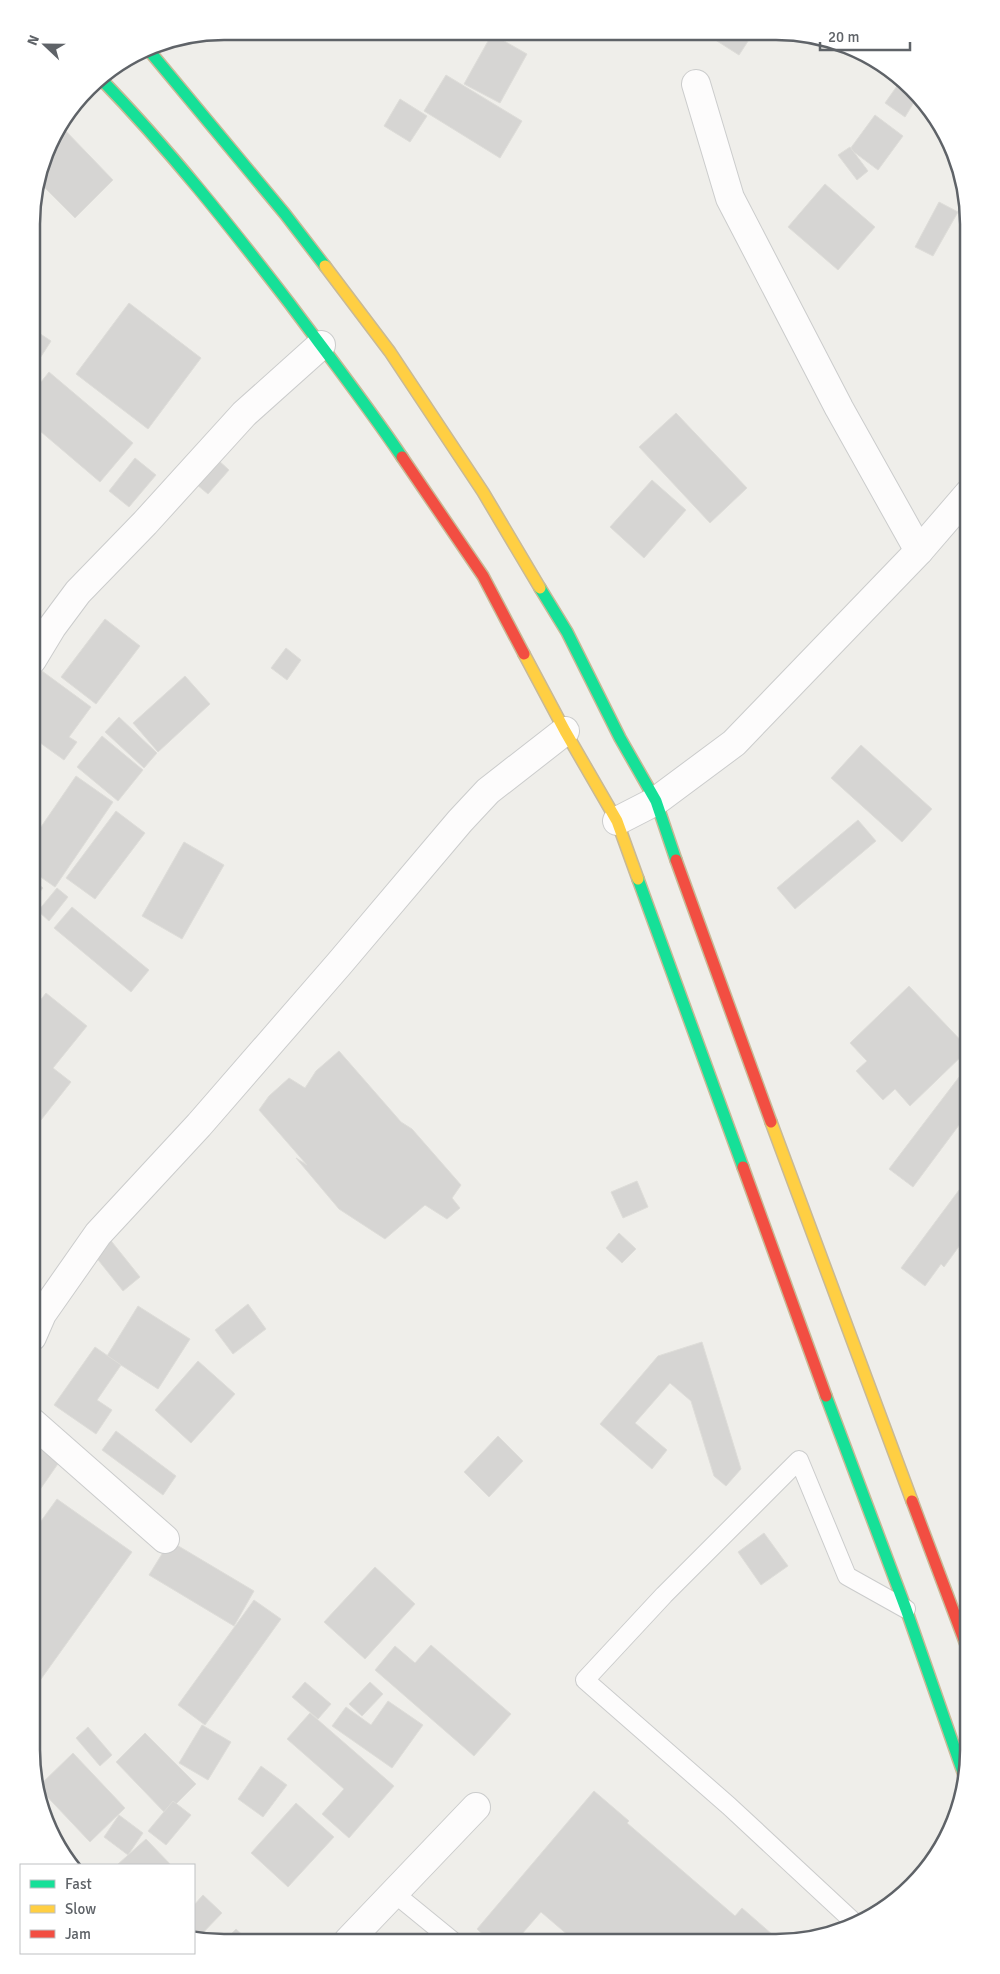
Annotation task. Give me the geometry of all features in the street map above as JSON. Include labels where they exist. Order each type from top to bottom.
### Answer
[{"type":"highway","points":[[153,55],[285,214],[395,360],[483,492],[567,632],[620,738],[656,801],[688,895],[960,1629]]},
{"type":"highway","points":[[106,84],[142,120],[244,242],[372,412],[483,576],[565,731],[617,821],[824,1391],[906,1609],[960,1763]]},
{"type":"street","points":[[696,84],[730,198],[839,408],[919,552]]},
{"type":"street","points":[[40,647],[78,592],[145,523],[244,414],[321,345]]},
{"type":"street","points":[[617,821],[656,801],[734,743],[919,552],[960,504]]},
{"type":"street","points":[[40,1319],[98,1234],[199,1125],[339,964],[460,820],[488,791],[565,731]]},
{"type":"street","points":[[40,1429],[165,1539]]},
{"type":"street","points":[[356,1934],[476,1807]]},
{"type":"lane","points":[[850,1918],[728,1806],[585,1680],[664,1595],[799,1460],[847,1576],[906,1609]]},
{"type":"lane","points":[[394,1893],[444,1934]]},
{"type":"building","points":[[489,40],[502,40],[527,54],[500,103],[464,84]]},
{"type":"building","points":[[715,40],[749,40],[739,55]]},
{"type":"building","points":[[446,75],[522,121],[500,158],[424,111]]},
{"type":"building","points":[[897,86],[914,103],[905,117],[885,103]]},
{"type":"building","points":[[400,99],[427,116],[410,142],[384,126]]},
{"type":"building","points":[[875,115],[903,136],[878,170],[850,149]]},
{"type":"building","points":[[66,131],[113,180],[75,218],[44,187],[54,154]]},
{"type":"building","points":[[850,147],[868,171],[857,180],[838,155]]},
{"type":"building","points":[[825,184],[875,227],[838,270],[788,227]]},
{"type":"building","points":[[939,202],[958,212],[933,256],[915,247]]},
{"type":"building","points":[[129,303],[201,358],[148,429],[76,374]]},
{"type":"building","points":[[40,334],[51,341],[40,358]]},
{"type":"building","points":[[49,372],[133,443],[100,482],[40,431],[40,383]]},
{"type":"building","points":[[676,413],[747,488],[710,523],[639,447]]},
{"type":"building","points":[[135,458],[156,475],[129,507],[109,491]]},
{"type":"building","points":[[218,460],[229,470],[208,494],[196,484]]},
{"type":"building","points":[[652,480],[686,510],[644,558],[610,527]]},
{"type":"building","points":[[105,619],[140,646],[96,704],[61,677]]},
{"type":"building","points":[[286,648],[301,660],[287,680],[271,668]]},
{"type":"building","points":[[42,671],[91,707],[69,737],[77,742],[64,760],[40,743],[40,674]]},
{"type":"building","points":[[185,676],[210,704],[158,752],[133,723]]},
{"type":"building","points":[[119,717],[157,753],[144,768],[105,732]]},
{"type":"building","points":[[102,736],[143,770],[118,801],[77,767]]},
{"type":"building","points":[[861,745],[932,809],[902,842],[831,778]]},
{"type":"building","points":[[76,776],[113,802],[55,887],[40,877],[40,828]]},
{"type":"building","points":[[116,811],[145,833],[95,899],[66,878]]},
{"type":"building","points":[[858,820],[876,841],[795,909],[777,888]]},
{"type":"building","points":[[184,842],[224,865],[182,939],[142,916]]},
{"type":"building","points":[[57,888],[68,897],[49,921],[40,913],[40,909]]},
{"type":"building","points":[[72,907],[149,970],[131,992],[54,928]]},
{"type":"building","points":[[909,986],[960,1040],[960,1058],[910,1106],[895,1089],[883,1100],[856,1071],[867,1061],[850,1043]]},
{"type":"building","points":[[46,993],[87,1026],[53,1068],[71,1082],[41,1120],[40,1119],[40,1001]]},
{"type":"building","points":[[339,1051],[401,1122],[412,1129],[461,1185],[452,1198],[460,1208],[447,1219],[425,1205],[385,1239],[339,1209],[296,1158],[307,1165],[259,1110],[269,1096],[289,1078],[305,1088],[316,1071]]},
{"type":"building","points":[[960,1076],[960,1124],[913,1187],[889,1169]]},
{"type":"building","points":[[637,1181],[648,1207],[623,1218],[611,1192]]},
{"type":"building","points":[[960,1189],[960,1245],[944,1267],[941,1264],[925,1286],[901,1268]]},
{"type":"building","points":[[619,1233],[636,1249],[622,1263],[606,1248]]},
{"type":"building","points":[[108,1237],[140,1277],[123,1291],[91,1251]]},
{"type":"building","points":[[248,1304],[266,1329],[233,1354],[215,1330]]},
{"type":"building","points":[[138,1306],[190,1339],[158,1389],[107,1356]]},
{"type":"building","points":[[702,1342],[741,1469],[726,1486],[714,1476],[691,1401],[670,1383],[635,1423],[667,1450],[652,1469],[600,1424],[658,1356]]},
{"type":"building","points":[[95,1347],[121,1365],[97,1400],[112,1410],[96,1434],[54,1405]]},
{"type":"building","points":[[198,1361],[235,1394],[191,1443],[155,1410]]},
{"type":"building","points":[[116,1431],[176,1476],[163,1495],[102,1450]]},
{"type":"building","points":[[498,1436],[523,1461],[489,1497],[464,1472]]},
{"type":"building","points":[[40,1443],[62,1458],[40,1490]]},
{"type":"building","points":[[57,1499],[132,1552],[40,1680],[40,1523]]},
{"type":"building","points":[[764,1533],[788,1566],[761,1585],[738,1552]]},
{"type":"building","points":[[170,1541],[254,1591],[234,1626],[149,1575]]},
{"type":"building","points":[[375,1567],[415,1604],[365,1659],[324,1622]]},
{"type":"building","points":[[254,1600],[281,1619],[205,1725],[178,1705]]},
{"type":"building","points":[[431,1645],[511,1714],[474,1756],[375,1670],[395,1646],[415,1663]]},
{"type":"building","points":[[305,1682],[331,1704],[318,1719],[292,1697]]},
{"type":"building","points":[[370,1682],[383,1694],[362,1716],[349,1704]]},
{"type":"building","points":[[388,1701],[423,1725],[392,1768],[332,1726],[346,1707],[371,1725]]},
{"type":"building","points":[[310,1713],[394,1786],[349,1838],[322,1814],[344,1789],[287,1739]]},
{"type":"building","points":[[202,1725],[231,1742],[208,1780],[179,1763]]},
{"type":"building","points":[[88,1727],[112,1755],[100,1766],[76,1738]]},
{"type":"building","points":[[145,1733],[196,1784],[166,1814],[116,1762]]},
{"type":"building","points":[[73,1753],[125,1808],[90,1842],[45,1795],[43,1782]]},
{"type":"building","points":[[261,1766],[287,1785],[263,1817],[238,1799]]},
{"type":"building","points":[[594,1791],[629,1821],[627,1823],[735,1916],[742,1908],[772,1934],[567,1934],[541,1912],[522,1934],[482,1934],[477,1929]]},
{"type":"building","points":[[173,1801],[191,1815],[166,1845],[148,1831]]},
{"type":"building","points":[[296,1803],[334,1837],[288,1887],[251,1853]]},
{"type":"building","points":[[119,1815],[143,1833],[128,1855],[104,1837]]},
{"type":"building","points":[[146,1839],[170,1864],[118,1864]]},
{"type":"building","points":[[203,1895],[222,1913],[203,1933],[195,1931],[195,1904]]},
{"type":"building","points":[[236,1929],[241,1934],[231,1934]]},
{"type":"traffic: fast","points":[[153,55],[285,214],[325,266]]},
{"type":"traffic: fast","points":[[106,84],[175,160],[245,246],[347,380],[402,457]]},
{"type":"traffic: fast","points":[[540,588],[567,632],[620,738],[656,801],[676,860]]},
{"type":"traffic: fast","points":[[638,879],[743,1167]]},
{"type":"traffic: fast","points":[[826,1396],[906,1609],[960,1763]]},
{"type":"traffic: slow","points":[[325,266],[390,352],[483,492],[540,588]]},
{"type":"traffic: slow","points":[[524,654],[565,731],[617,821],[638,879]]},
{"type":"traffic: slow","points":[[771,1122],[912,1501]]},
{"type":"traffic: jam","points":[[402,457],[483,576],[524,654]]},
{"type":"traffic: jam","points":[[676,860],[771,1122]]},
{"type":"traffic: jam","points":[[743,1167],[826,1396]]},
{"type":"traffic: jam","points":[[912,1501],[960,1629]]}]
